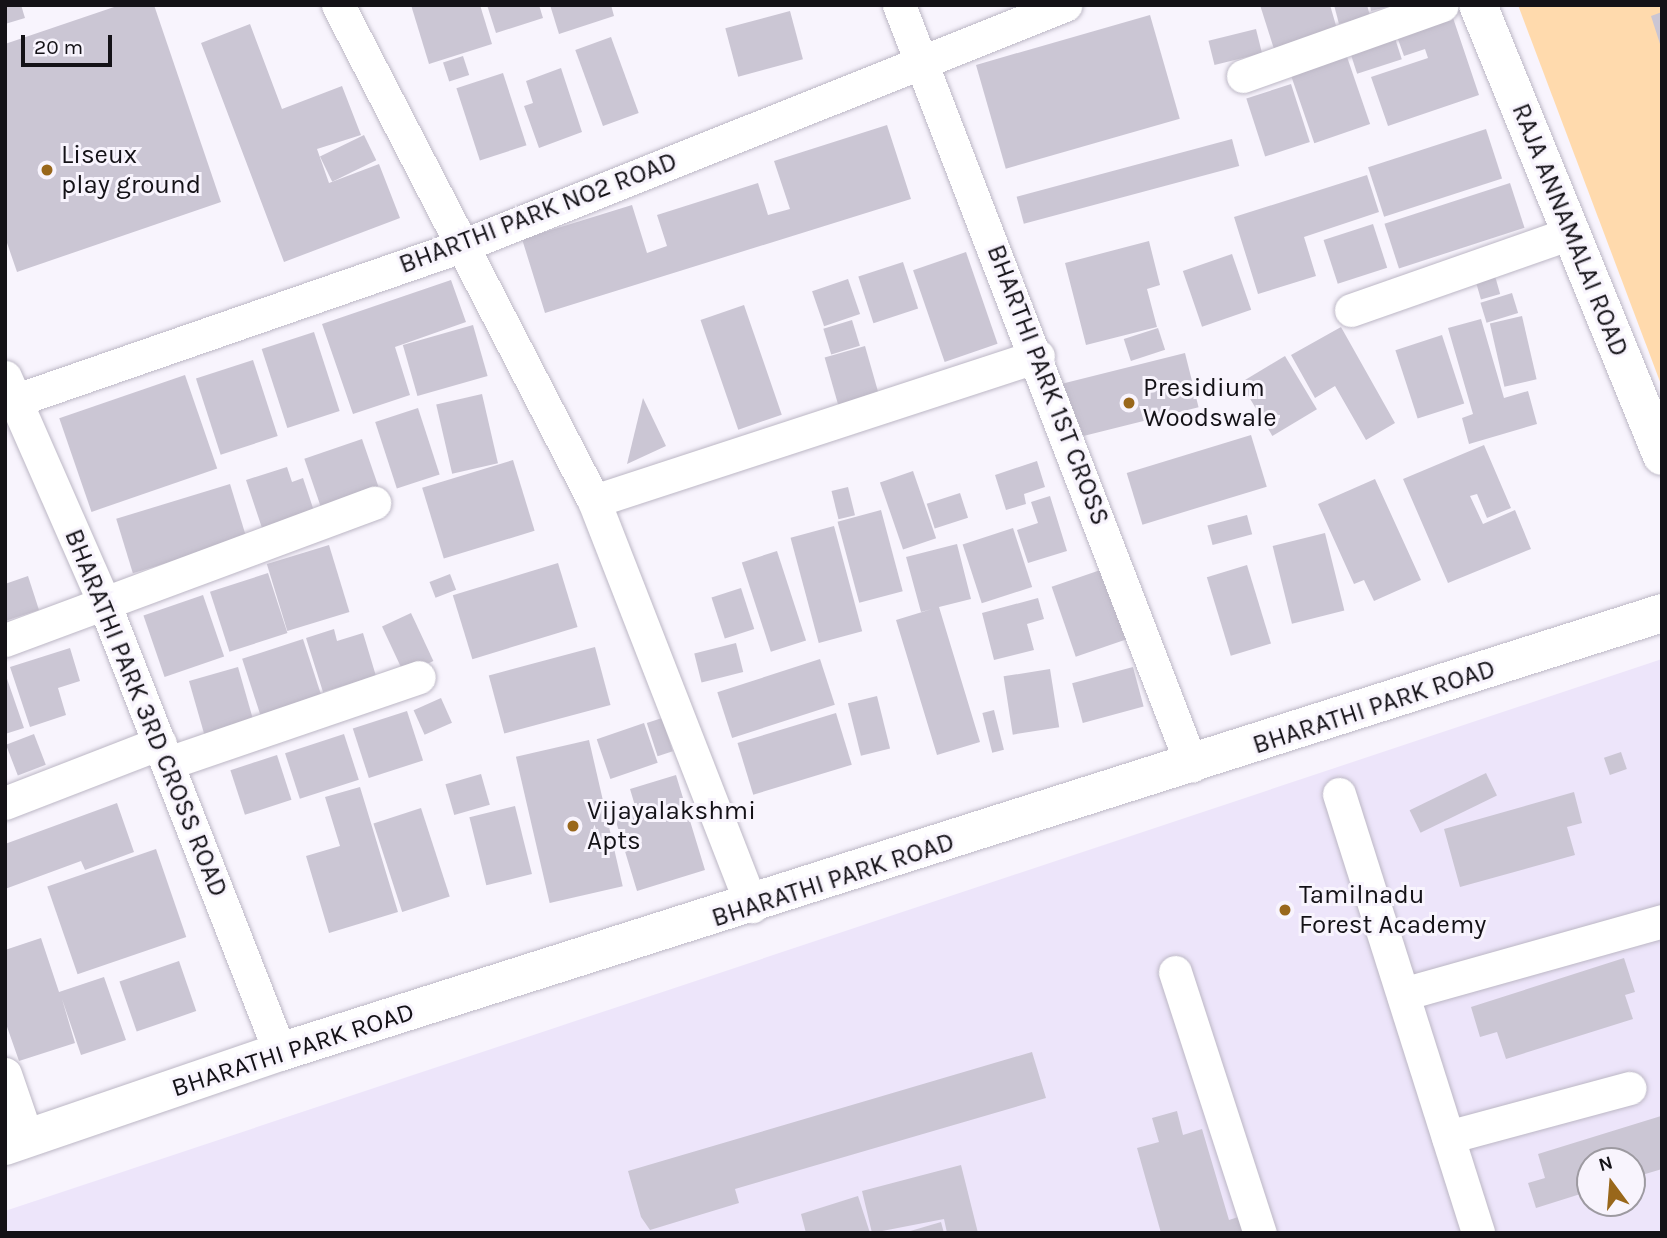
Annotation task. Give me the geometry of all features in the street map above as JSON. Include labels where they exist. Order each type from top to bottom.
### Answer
[{"type":"main road","name":"RAJA ANNAMALAI ROAD","points":[[1478,5],[1662,456]]},
{"type":"main road","name":"BHARATHI PARK ROAD","points":[[16,1142],[281,1052],[752,906],[1662,614]]},
{"type":"street","points":[[338,5],[458,247],[594,501],[752,906]]},
{"type":"street","name":"BHARTHI PARK 1ST CROSS","points":[[899,5],[1038,356],[1192,766]]},
{"type":"street","name":"BHARTHI PARK NO2 ROAD","points":[[9,394],[458,247],[922,59],[1065,5]]},
{"type":"street","points":[[1243,76],[1442,5]]},
{"type":"street","points":[[1351,310],[1571,233]]},
{"type":"street","points":[[594,501],[1038,356]]},
{"type":"street","name":"BHARATHI PARK 3RD CROSS ROAD","points":[[9,394],[104,603],[281,1052]]},
{"type":"street","points":[[5,640],[374,503]]},
{"type":"street","points":[[5,803],[419,677]]},
{"type":"street","points":[[1339,794],[1478,1233]]},
{"type":"street","points":[[1403,994],[1662,921]]},
{"type":"street","points":[[1175,972],[1260,1233]]},
{"type":"street","points":[[5,1074],[16,1142]]},
{"type":"street","points":[[1448,1137],[1629,1088]]},
{"type":"shaded area","points":[[1518,5],[1662,5],[1662,387]]},
{"type":"shaded area","name":"Tamilnadu Forest Academy","points":[[1662,659],[1662,1233],[5,1233],[5,1211]]},
{"type":"building","points":[[5,5],[21,5],[25,18],[5,24]]},
{"type":"building","points":[[120,5],[154,5],[221,202],[17,272],[5,237],[5,44]]},
{"type":"building","points":[[411,5],[480,5],[492,44],[429,64]]},
{"type":"building","points":[[487,5],[539,5],[543,18],[496,33]]},
{"type":"building","points":[[550,5],[611,5],[614,16],[559,34]]},
{"type":"building","points":[[1260,5],[1330,5],[1337,29],[1274,49]]},
{"type":"building","points":[[1334,5],[1367,5],[1370,16],[1339,24]]},
{"type":"building","points":[[1370,5],[1390,5],[1391,6],[1371,11]]},
{"type":"building","points":[[1450,9],[1479,95],[1388,126],[1371,77],[1428,58],[1425,49],[1404,56],[1394,28]]},
{"type":"building","points":[[790,11],[803,59],[738,77],[725,28]]},
{"type":"building","points":[[1662,12],[1662,47],[1661,47],[1651,16]]},
{"type":"building","points":[[1150,15],[1180,119],[1006,169],[976,65]]},
{"type":"building","points":[[250,24],[282,109],[342,86],[361,135],[317,149],[329,183],[379,164],[400,218],[284,262],[201,43]]},
{"type":"building","points":[[1391,26],[1402,59],[1357,74],[1346,41]]},
{"type":"building","points":[[1256,29],[1262,53],[1215,65],[1208,41]]},
{"type":"building","points":[[611,37],[639,113],[603,126],[575,50]]},
{"type":"building","points":[[1346,54],[1370,124],[1314,143],[1290,73]]},
{"type":"building","points":[[463,56],[469,75],[449,82],[443,62]]},
{"type":"building","points":[[561,68],[582,132],[539,148],[524,106],[533,103],[526,81]]},
{"type":"building","points":[[503,73],[526,145],[480,160],[456,88]]},
{"type":"building","points":[[1291,84],[1310,142],[1265,157],[1246,99]]},
{"type":"building","points":[[887,125],[911,199],[545,313],[522,239],[632,205],[647,253],[667,246],[657,215],[758,183],[768,215],[790,209],[774,161]]},
{"type":"building","points":[[1486,129],[1502,178],[1384,217],[1368,167]]},
{"type":"building","points":[[364,135],[376,160],[332,182],[320,156]]},
{"type":"building","points":[[1232,139],[1239,166],[1024,224],[1017,197]]},
{"type":"building","points":[[1367,175],[1379,212],[1304,237],[1316,276],[1258,294],[1234,217]]},
{"type":"building","points":[[1510,183],[1525,228],[1399,268],[1384,224]]},
{"type":"building","points":[[1373,224],[1387,268],[1338,284],[1324,240]]},
{"type":"building","points":[[1149,241],[1160,285],[1147,289],[1157,327],[1086,345],[1065,263]]},
{"type":"building","points":[[966,252],[998,344],[945,362],[913,270]]},
{"type":"building","points":[[1232,254],[1251,310],[1202,327],[1183,271]]},
{"type":"building","points":[[903,262],[918,309],[873,323],[858,277]]},
{"type":"building","points":[[1493,269],[1500,294],[1481,300],[1474,275]]},
{"type":"building","points":[[848,279],[860,314],[824,326],[812,291]]},
{"type":"building","points":[[451,280],[466,322],[395,347],[410,395],[353,414],[322,324]]},
{"type":"building","points":[[1512,293],[1518,313],[1487,323],[1480,303]]},
{"type":"building","points":[[744,305],[782,415],[738,430],[701,320]]},
{"type":"building","points":[[1522,316],[1537,379],[1504,387],[1490,323]]},
{"type":"building","points":[[1481,319],[1504,398],[1528,391],[1537,424],[1469,444],[1462,418],[1473,414],[1448,328]]},
{"type":"building","points":[[852,320],[860,346],[831,355],[823,329]]},
{"type":"building","points":[[473,325],[488,376],[417,396],[403,345]]},
{"type":"building","points":[[1341,327],[1395,423],[1366,440],[1335,386],[1315,398],[1291,355]]},
{"type":"building","points":[[1158,328],[1165,350],[1131,361],[1124,339]]},
{"type":"building","points":[[314,332],[340,411],[287,428],[262,349]]},
{"type":"building","points":[[1442,335],[1464,403],[1418,419],[1395,350]]},
{"type":"building","points":[[865,346],[880,398],[840,409],[825,358]]},
{"type":"building","name":"Presidium Woodswale","points":[[1185,353],[1199,407],[1069,440],[1055,385]]},
{"type":"building","points":[[1285,356],[1317,409],[1272,436],[1240,383]]},
{"type":"building","points":[[253,360],[278,436],[221,455],[196,379]]},
{"type":"building","points":[[185,375],[217,469],[91,512],[59,418]]},
{"type":"building","points":[[482,394],[498,463],[452,474],[436,405]]},
{"type":"building","points":[[643,398],[666,446],[627,464]]},
{"type":"building","points":[[418,408],[440,475],[397,488],[375,422]]},
{"type":"building","points":[[1251,435],[1267,487],[1142,525],[1127,473]]},
{"type":"building","points":[[362,439],[380,490],[322,510],[304,459]]},
{"type":"building","points":[[1484,445],[1511,508],[1487,518],[1477,494],[1470,496],[1483,524],[1515,510],[1531,549],[1448,583],[1403,479]]},
{"type":"building","points":[[513,460],[535,531],[444,559],[422,488]]},
{"type":"building","points":[[1037,461],[1045,487],[1024,494],[1026,504],[1006,510],[995,475]]},
{"type":"building","points":[[287,467],[292,482],[303,478],[315,514],[263,531],[246,480]]},
{"type":"building","points":[[913,471],[936,538],[903,550],[880,482]]},
{"type":"building","points":[[1375,479],[1421,580],[1374,601],[1364,580],[1354,584],[1318,504]]},
{"type":"building","points":[[230,484],[247,539],[133,573],[116,519]]},
{"type":"building","points":[[848,487],[855,515],[839,519],[832,491]]},
{"type":"building","points":[[960,493],[968,518],[935,529],[927,504]]},
{"type":"building","points":[[1050,496],[1067,551],[1028,563],[1017,530],[1038,523],[1031,502]]},
{"type":"building","points":[[881,510],[903,591],[859,603],[838,522]]},
{"type":"building","points":[[1247,515],[1252,534],[1213,545],[1207,526]]},
{"type":"building","points":[[834,526],[862,631],[819,643],[791,538]]},
{"type":"building","points":[[1013,528],[1032,587],[982,603],[963,544]]},
{"type":"building","points":[[1325,533],[1344,611],[1292,624],[1273,546]]},
{"type":"building","points":[[957,544],[971,599],[939,607],[980,742],[937,755],[896,620],[932,609],[921,612],[906,557]]},
{"type":"building","points":[[329,545],[349,612],[287,631],[267,564]]},
{"type":"building","points":[[777,551],[806,640],[771,652],[742,562]]},
{"type":"building","points":[[558,563],[578,627],[472,659],[453,595]]},
{"type":"building","points":[[1115,565],[1139,635],[1076,657],[1052,587]]},
{"type":"building","points":[[1247,565],[1271,643],[1231,656],[1207,577]]},
{"type":"building","points":[[268,573],[287,633],[229,652],[210,592]]},
{"type":"building","points":[[450,574],[456,590],[436,598],[429,582]]},
{"type":"building","points":[[28,576],[39,610],[5,621],[5,584]]},
{"type":"building","points":[[741,588],[754,629],[725,638],[712,598]]},
{"type":"building","points":[[203,595],[224,656],[165,677],[143,616]]},
{"type":"building","points":[[1038,598],[1044,619],[1027,624],[1034,650],[994,660],[982,613]]},
{"type":"building","points":[[411,613],[433,661],[404,675],[382,627]]},
{"type":"building","points":[[334,629],[337,641],[363,633],[376,676],[323,692],[306,638]]},
{"type":"building","points":[[303,639],[322,699],[262,719],[242,659]]},
{"type":"building","points":[[736,643],[743,672],[702,683],[694,653]]},
{"type":"building","points":[[595,647],[611,705],[504,733],[489,675]]},
{"type":"building","points":[[70,648],[80,681],[58,688],[66,715],[30,727],[10,667]]},
{"type":"building","points":[[820,659],[835,705],[732,738],[717,692]]},
{"type":"building","points":[[238,667],[255,728],[206,742],[189,681]]},
{"type":"building","points":[[1133,667],[1144,707],[1083,723],[1072,683]]},
{"type":"building","points":[[1050,669],[1059,727],[1013,735],[1004,676]]},
{"type":"building","points":[[5,673],[24,728],[5,734]]},
{"type":"building","points":[[877,696],[890,748],[861,756],[848,703]]},
{"type":"building","points":[[441,698],[452,723],[425,735],[414,710]]},
{"type":"building","points":[[994,710],[1004,750],[992,753],[982,713]]},
{"type":"building","points":[[407,711],[423,760],[369,778],[353,729]]},
{"type":"building","points":[[836,713],[852,765],[753,795],[738,743]]},
{"type":"building","points":[[662,718],[673,751],[658,756],[647,723]]},
{"type":"building","points":[[644,723],[658,763],[610,779],[597,739]]},
{"type":"building","points":[[34,734],[46,765],[18,776],[6,745]]},
{"type":"building","points":[[344,734],[359,780],[300,799],[285,753]]},
{"type":"building","points":[[589,740],[623,886],[550,903],[516,757]]},
{"type":"building","points":[[1621,752],[1627,769],[1610,775],[1604,758]]},
{"type":"building","points":[[277,755],[292,800],[245,815],[230,770]]},
{"type":"building","points":[[1486,773],[1497,795],[1421,833],[1410,810]]},
{"type":"building","points":[[481,774],[490,805],[454,815],[445,784]]},
{"type":"building","points":[[676,775],[705,870],[637,891],[614,815],[636,809],[630,789]]},
{"type":"building","points":[[360,787],[398,912],[329,933],[306,856],[340,846],[325,797]]},
{"type":"building","points":[[1574,792],[1582,823],[1567,827],[1575,855],[1460,887],[1444,829]]},
{"type":"building","points":[[117,803],[134,852],[85,870],[81,861],[5,889],[5,844]]},
{"type":"building","points":[[515,806],[532,874],[486,885],[469,817]]},
{"type":"building","points":[[421,808],[450,896],[402,912],[373,823]]},
{"type":"building","points":[[156,849],[186,937],[78,974],[47,886]]},
{"type":"building","points":[[41,938],[59,992],[104,977],[126,1040],[81,1055],[62,999],[75,1043],[19,1061],[5,1021],[5,950]]},
{"type":"building","points":[[1624,958],[1635,992],[1625,995],[1633,1019],[1506,1059],[1497,1032],[1480,1037],[1471,1007]]},
{"type":"building","points":[[179,961],[196,1011],[137,1032],[119,982]]},
{"type":"building","points":[[1032,1052],[1046,1098],[735,1189],[739,1203],[650,1230],[641,1217],[628,1171]]},
{"type":"building","points":[[1177,1111],[1183,1135],[1202,1129],[1229,1220],[1244,1215],[1250,1233],[1161,1233],[1137,1148],[1159,1142],[1152,1118]]},
{"type":"building","points":[[1661,1116],[1662,1169],[1646,1174],[1646,1147],[1576,1147],[1576,1195],[1536,1208],[1528,1183],[1545,1178],[1538,1154]]},
{"type":"building","points":[[961,1165],[978,1233],[947,1233],[944,1219],[872,1233],[862,1191]]},
{"type":"building","points":[[858,1196],[870,1233],[806,1233],[801,1214]]},
{"type":"building","points":[[941,1222],[944,1233],[907,1232]]},
{"type":"place","name":"Liseux play ground","points":[[47,170]]},
{"type":"place","name":"Presidium Woodswale","points":[[1129,403]]},
{"type":"place","name":"Vijayalakshmi Apts","points":[[573,826]]},
{"type":"place","name":"Tamilnadu Forest Academy","points":[[1285,910]]}]
